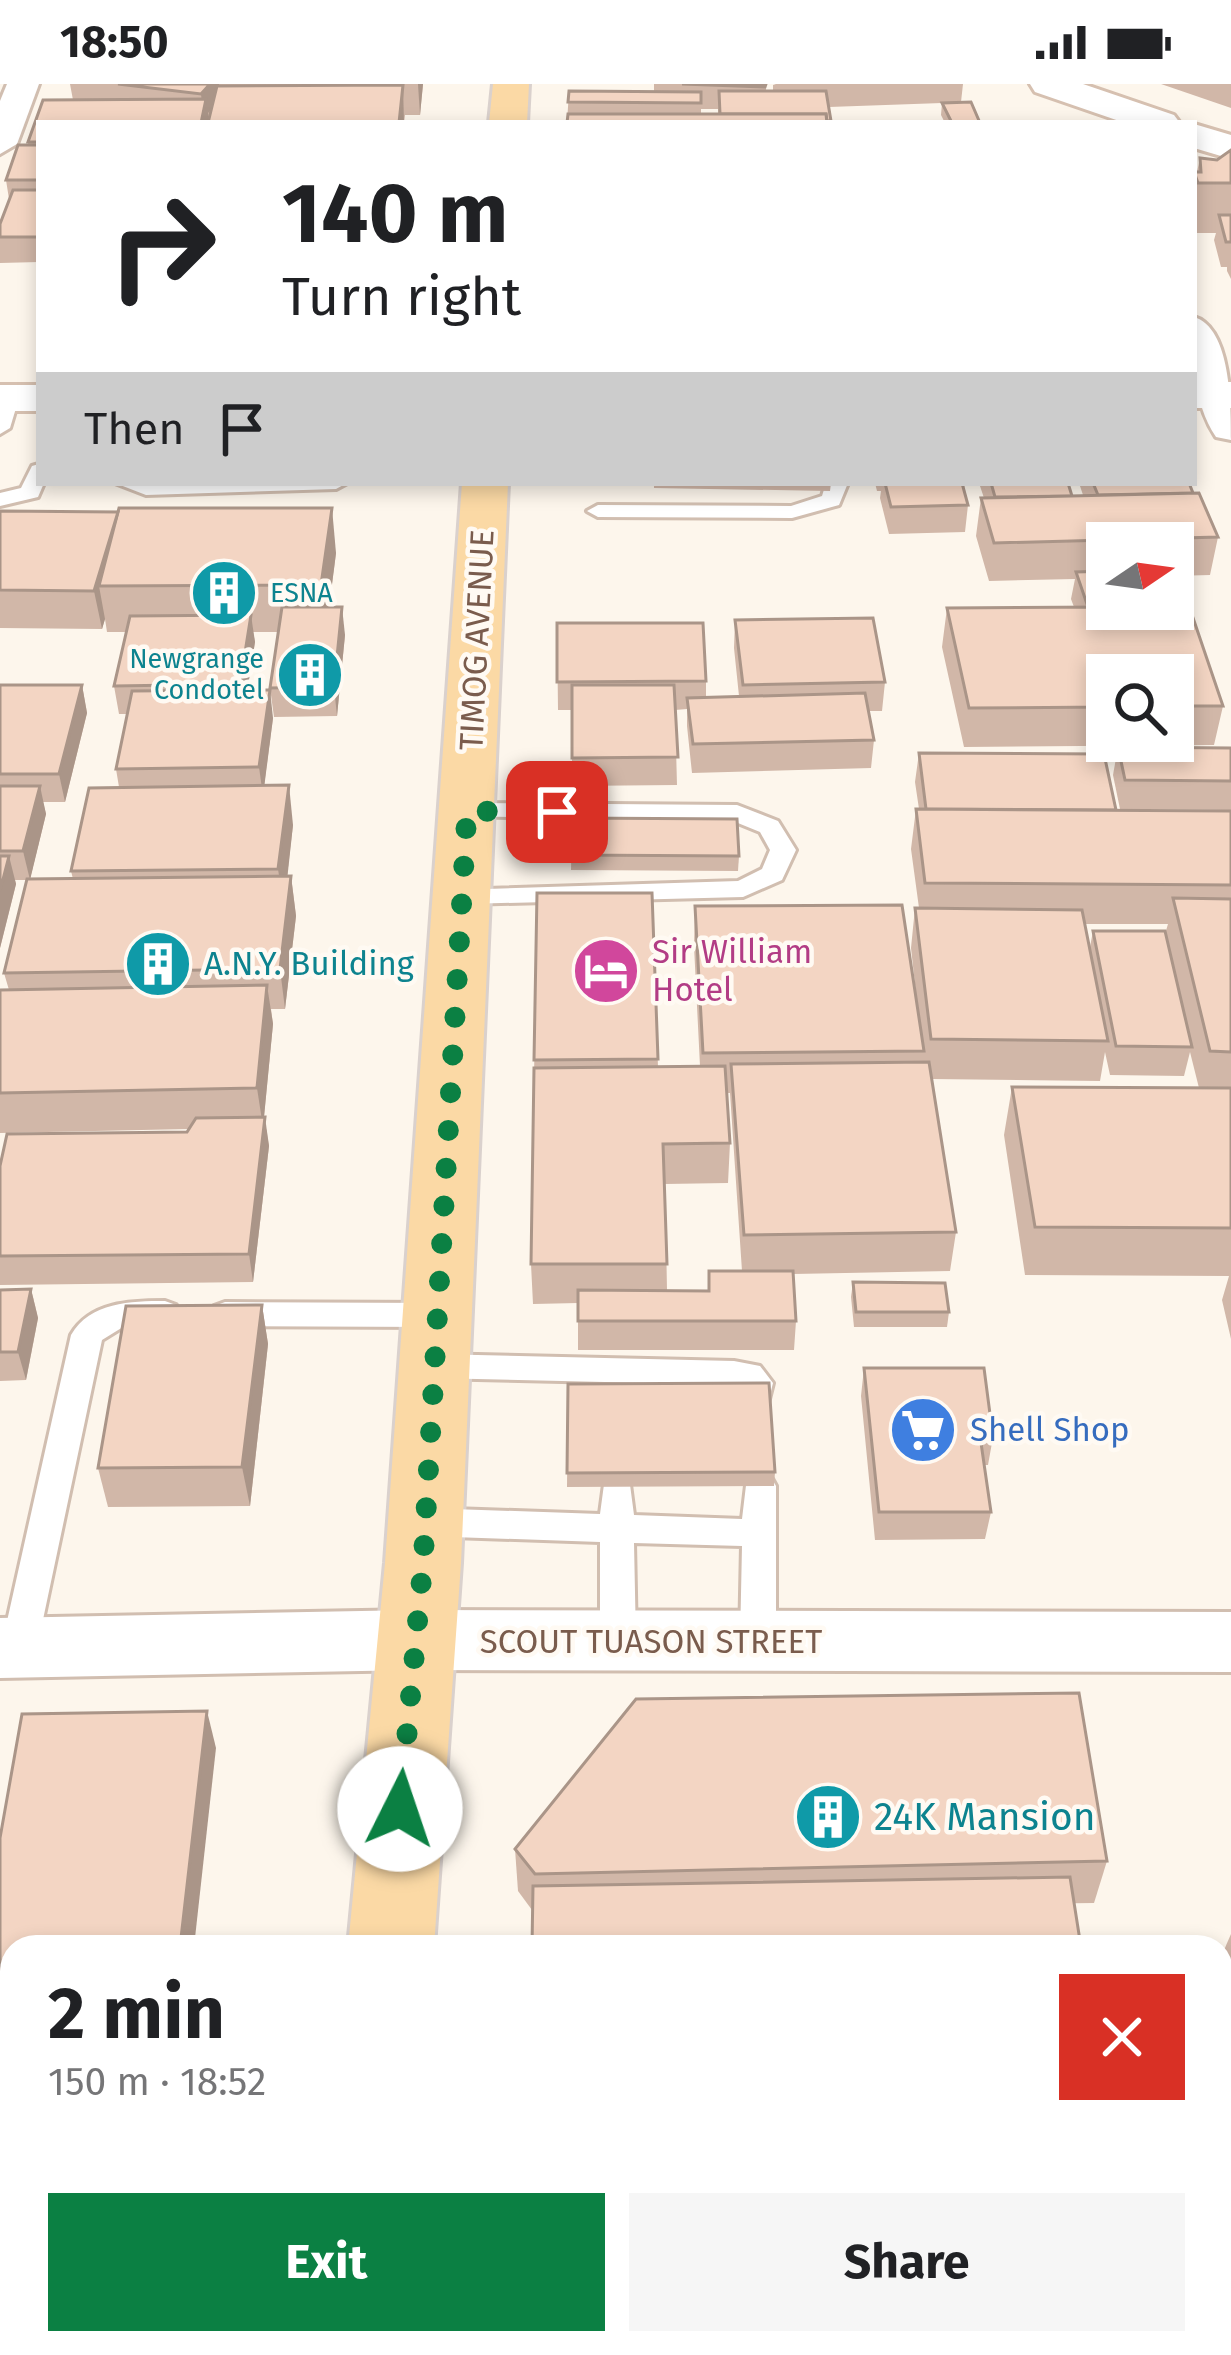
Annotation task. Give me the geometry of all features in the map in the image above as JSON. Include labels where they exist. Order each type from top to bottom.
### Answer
[{"type":"main road","points":[[508,120],[511,84]]},
{"type":"main road","name":"TIMOG AVENUE","points":[[392,1935],[465,896],[485,486]]},
{"type":"street","points":[[0,144],[23,84]]},
{"type":"street","points":[[1048,84],[1150,120]]},
{"type":"street","points":[[1197,338],[1219,403]]},
{"type":"street","name":"SCOUT TUASON STREET","points":[[9,1648],[415,1640],[1231,1642]]},
{"type":"lane","points":[[0,500],[30,492],[36,477]]},
{"type":"lane","points":[[136,486],[241,486]]},
{"type":"lane","points":[[598,511],[792,512],[831,500],[836,486]]},
{"type":"lane","points":[[465,896],[743,889],[773,874],[783,850],[769,827],[736,813],[467,811]]},
{"type":"lane","points":[[9,1648],[87,1335],[99,1321],[123,1313],[434,1340],[622,1384],[749,1375],[757,1383],[756,1399]]},
{"type":"lane","points":[[758,1642],[759,1486]]},
{"type":"lane","points":[[617,1487],[618,1642]]},
{"type":"lane","points":[[424,1522],[759,1533]]},
{"type":"building","points":[[118,84],[210,84],[201,94]]},
{"type":"building","points":[[682,84],[766,84],[765,87]]},
{"type":"building","points":[[403,85],[399,120],[209,120],[217,86]]},
{"type":"building","points":[[569,91],[701,92],[701,103],[568,102]]},
{"type":"building","points":[[719,91],[826,91],[831,120],[826,114],[720,114]]},
{"type":"building","points":[[206,99],[202,120],[36,120],[36,142],[28,142],[43,100]]},
{"type":"building","points":[[971,102],[979,120],[950,120],[942,103]]},
{"type":"building","points":[[568,114],[826,114],[827,120],[567,120]]},
{"type":"building","points":[[18,145],[36,145],[36,180],[6,180]]},
{"type":"building","points":[[1231,150],[1231,183],[1198,183],[1200,158],[1217,160]]},
{"type":"building","points":[[13,190],[36,190],[36,237],[0,237]]},
{"type":"building","points":[[1219,215],[1231,215],[1231,242],[1226,242]]},
{"type":"building","points":[[886,486],[963,486],[968,505],[891,507]]},
{"type":"building","points":[[992,486],[1069,486],[1072,496],[995,497]]},
{"type":"building","points":[[1094,486],[1190,486],[1193,493],[1098,495]]},
{"type":"building","points":[[1199,493],[1218,537],[1194,538],[1194,522],[1086,522],[1086,541],[994,543],[981,498]]},
{"type":"building","points":[[119,508],[332,508],[321,585],[99,586]]},
{"type":"building","points":[[0,511],[118,512],[94,591],[0,590]]},
{"type":"building","points":[[1076,572],[1086,572],[1086,601]]},
{"type":"building","points":[[282,607],[342,607],[334,687],[270,688]]},
{"type":"building","points":[[1086,607],[1086,630],[1194,630],[1194,621],[1223,706],[1194,706],[1194,654],[1086,654],[1086,707],[969,708],[947,608]]},
{"type":"building","points":[[251,615],[240,684],[114,686],[130,616]]},
{"type":"building","points":[[873,618],[885,682],[743,685],[735,620]]},
{"type":"building","points":[[557,623],[703,623],[706,681],[557,682]]},
{"type":"building","points":[[0,685],[82,685],[59,774],[0,774]]},
{"type":"building","points":[[572,685],[674,685],[678,757],[572,758]]},
{"type":"building","points":[[270,690],[259,767],[116,769],[132,691]]},
{"type":"building","points":[[865,693],[874,740],[693,744],[687,698]]},
{"type":"building","points":[[1194,748],[1231,748],[1231,781],[1125,780],[1121,762],[1194,762]]},
{"type":"building","points":[[919,753],[1086,754],[1086,762],[1106,762],[1116,810],[926,809]]},
{"type":"building","points":[[289,785],[278,869],[71,871],[89,788]]},
{"type":"building","points":[[0,786],[40,786],[23,851],[0,851]]},
{"type":"building","points":[[916,809],[1231,811],[1231,885],[925,883]]},
{"type":"building","points":[[572,818],[737,819],[739,856],[571,855]]},
{"type":"building","points":[[0,856],[9,856],[0,891]]},
{"type":"building","points":[[291,876],[280,969],[4,973],[27,879]]},
{"type":"building","points":[[537,893],[652,893],[658,1059],[534,1060]]},
{"type":"building","points":[[1173,898],[1231,899],[1231,1052],[1210,1051]]},
{"type":"building","points":[[902,905],[924,1051],[703,1053],[695,906]]},
{"type":"building","points":[[915,908],[1082,910],[1108,1041],[931,1039]]},
{"type":"building","points":[[1093,931],[1165,931],[1192,1047],[1116,1046]]},
{"type":"building","points":[[267,985],[257,1088],[0,1093],[0,990]]},
{"type":"building","points":[[929,1062],[956,1232],[744,1235],[731,1064]]},
{"type":"building","points":[[725,1066],[730,1143],[663,1144],[667,1264],[531,1264],[534,1068]]},
{"type":"building","points":[[1012,1087],[1231,1088],[1231,1228],[1035,1227]]},
{"type":"building","points":[[265,1117],[249,1254],[0,1256],[0,1166],[7,1134],[187,1132],[196,1118]]},
{"type":"building","points":[[709,1271],[793,1271],[796,1321],[578,1321],[578,1290],[709,1291]]},
{"type":"building","points":[[853,1282],[945,1283],[949,1312],[856,1312]]},
{"type":"building","points":[[31,1289],[18,1352],[0,1352],[0,1290]]},
{"type":"building","points":[[262,1305],[242,1467],[98,1468],[126,1306]]},
{"type":"building","points":[[864,1368],[984,1368],[993,1437],[980,1436],[991,1512],[879,1512]]},
{"type":"building","points":[[769,1383],[775,1472],[567,1473],[568,1384]]},
{"type":"building","name":"24K Mansion","points":[[1079,1693],[1107,1861],[535,1874],[515,1849],[636,1699]]},
{"type":"building","points":[[207,1711],[181,1935],[0,1935],[0,1838],[22,1714]]},
{"type":"building","points":[[1070,1877],[1079,1935],[532,1935],[533,1886]]},
{"type":"place","name":"ESNA","points":[[224,593]]},
{"type":"place","name":"Newgrange Condotel","points":[[310,675]]},
{"type":"place","name":"A.N.Y. Building","points":[[158,964]]},
{"type":"place","name":"Sir William Hotel","points":[[606,971]]},
{"type":"place","name":"Shell Shop","points":[[923,1430]]},
{"type":"place","name":"24K Mansion","points":[[828,1817]]},
{"type":"route","points":[[400,1809],[423,1563],[467,811],[557,812]]}]
